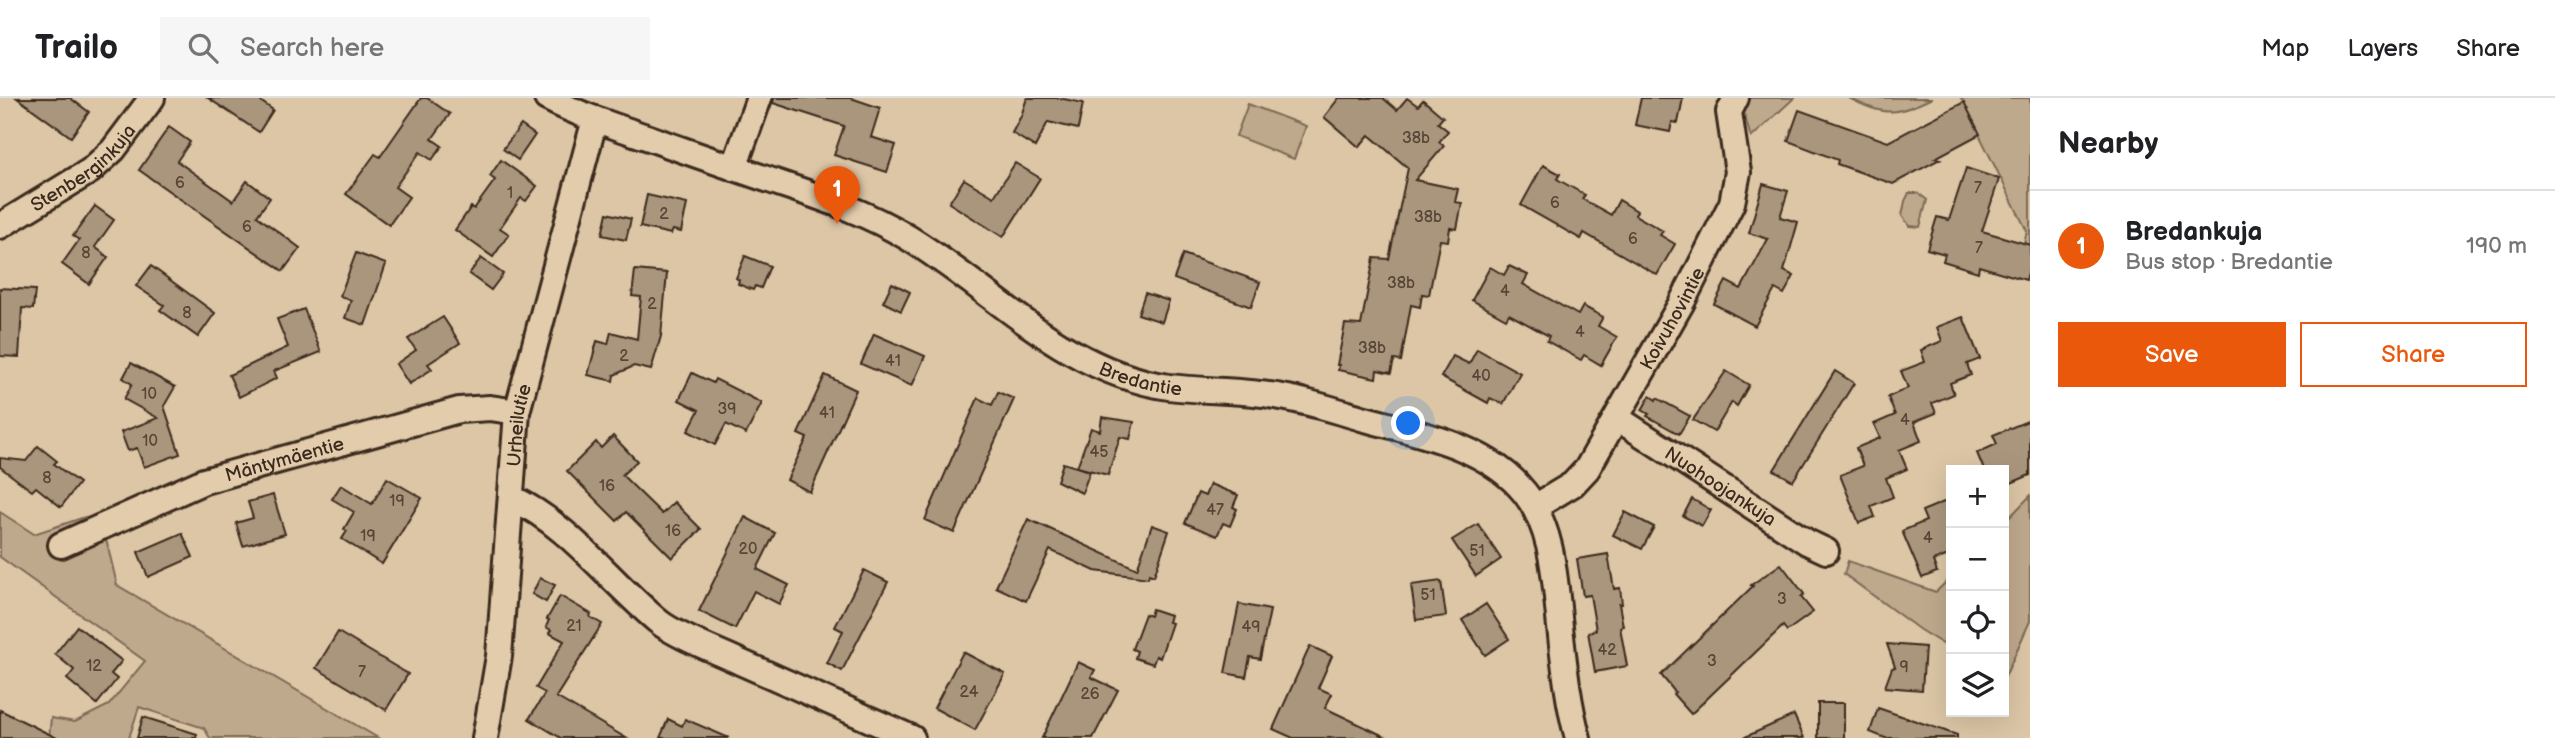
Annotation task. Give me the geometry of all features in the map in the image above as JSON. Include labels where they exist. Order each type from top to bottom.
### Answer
[{"type":"street","name":"Stenberginkuja","points":[[0,226],[90,171],[113,150],[152,98]]},
{"type":"street","name":"Bredantie","points":[[547,98],[595,119],[815,195],[886,225],[934,254],[1040,333],[1097,366],[1131,379],[1169,387],[1269,395],[1315,404],[1443,441],[1494,465],[1524,491],[1535,507],[1547,540],[1555,572],[1561,638],[1578,738]]},
{"type":"street","points":[[734,168],[759,98]]},
{"type":"street","name":"Koivuhovintie","points":[[1535,507],[1573,484],[1587,469],[1682,302],[1732,203],[1738,172],[1728,112],[1736,98]]},
{"type":"street","name":"Urheilutie","points":[[485,738],[499,656],[517,412],[595,119]]},
{"type":"street","name":"Mäntymäentie","points":[[61,545],[204,481],[459,410],[490,408],[517,412]]},
{"type":"street","name":"Nuohoojankuja","points":[[1617,418],[1807,542],[1826,551]]},
{"type":"street","points":[[512,498],[535,509],[586,552],[660,623],[702,645],[912,738]]},
{"type":"shaded area","points":[[1746,98],[1794,98],[1751,138],[1742,106]]},
{"type":"shaded area","points":[[1849,98],[1932,98],[1909,108],[1890,112],[1871,108]]},
{"type":"shaded area","points":[[1961,98],[2030,98],[2030,245],[2024,243],[2027,231]]},
{"type":"shaded area","points":[[1248,104],[1306,126],[1294,159],[1236,136]]},
{"type":"shaded area","points":[[1909,193],[1918,193],[1927,200],[1920,227],[1910,226],[1902,216]]},
{"type":"shaded area","points":[[2030,496],[2030,621],[2009,668],[2009,528],[2009,518]]},
{"type":"shaded area","points":[[0,512],[34,534],[85,517],[107,543],[117,585],[378,738],[210,738],[204,728],[139,707],[129,738],[49,738],[51,718],[75,722],[109,705],[145,661],[0,557]]},
{"type":"shaded area","points":[[1848,561],[1936,592],[1946,582],[1946,646],[1920,630],[1844,574]]},
{"type":"building","points":[[17,98],[70,98],[89,112],[71,137]]},
{"type":"building","points":[[208,98],[256,98],[273,110],[259,132]]},
{"type":"building","points":[[421,98],[427,98],[450,114],[432,139],[442,146],[432,160],[420,152],[395,187],[409,197],[389,225],[346,194],[375,154],[380,157]]},
{"type":"building","points":[[774,98],[851,98],[880,108],[871,137],[896,145],[887,172],[834,155],[844,126],[773,103]]},
{"type":"building","points":[[1027,98],[1059,98],[1083,103],[1078,129],[1048,122],[1035,147],[1012,133]]},
{"type":"building","points":[[1339,98],[1383,98],[1397,110],[1407,98],[1418,106],[1423,100],[1443,117],[1438,123],[1448,131],[1439,142],[1444,146],[1415,180],[1458,189],[1455,202],[1462,203],[1457,229],[1450,228],[1448,241],[1440,240],[1429,295],[1422,294],[1420,307],[1411,305],[1401,361],[1394,360],[1391,373],[1377,370],[1376,378],[1338,370],[1337,365],[1345,324],[1361,325],[1374,258],[1389,259],[1408,168],[1369,135],[1359,147],[1324,117]]},
{"type":"building","points":[[1641,98],[1683,98],[1678,123],[1672,122],[1670,132],[1635,125]]},
{"type":"building","points":[[1964,102],[1980,134],[1893,184],[1837,164],[1838,160],[1788,141],[1799,110],[1888,142]]},
{"type":"building","points":[[521,125],[535,135],[518,160],[503,149]]},
{"type":"building","points":[[169,127],[190,142],[177,161],[233,201],[247,181],[270,198],[257,216],[300,248],[283,271],[139,170]]},
{"type":"building","points":[[501,160],[537,186],[526,201],[521,198],[500,228],[509,234],[493,257],[455,230],[495,180],[490,176]]},
{"type":"building","points":[[1015,163],[1040,178],[1003,237],[949,203],[964,179],[994,197]]},
{"type":"building","points":[[1543,165],[1560,174],[1557,179],[1585,195],[1582,199],[1611,215],[1619,200],[1637,211],[1635,215],[1663,231],[1660,235],[1675,244],[1657,275],[1584,233],[1581,239],[1521,205]]},
{"type":"building","points":[[1966,168],[1999,179],[1982,231],[2030,245],[2030,266],[2026,280],[1979,266],[1978,272],[1943,261],[1945,254],[1927,249],[1937,217],[1949,220]]},
{"type":"building","points":[[1763,184],[1788,191],[1780,217],[1798,222],[1784,271],[1794,276],[1784,294],[1775,289],[1755,326],[1714,304],[1726,281],[1741,289],[1768,239],[1749,233]]},
{"type":"building","points":[[647,195],[687,204],[681,232],[673,230],[671,234],[640,227]]},
{"type":"building","points":[[95,206],[114,220],[95,247],[108,257],[89,284],[62,264],[79,240],[73,236]]},
{"type":"building","points":[[607,213],[631,219],[626,240],[602,235]]},
{"type":"building","points":[[356,253],[386,264],[365,325],[345,318],[351,300],[340,296]]},
{"type":"building","points":[[1183,254],[1260,282],[1251,307],[1174,279]]},
{"type":"building","points":[[745,256],[770,266],[761,288],[755,286],[753,290],[738,284],[739,280],[736,278]]},
{"type":"building","points":[[481,258],[503,274],[491,290],[469,274]]},
{"type":"building","points":[[151,266],[215,313],[198,337],[160,310],[164,305],[136,286]]},
{"type":"building","points":[[1509,266],[1528,275],[1523,284],[1578,315],[1583,306],[1603,317],[1598,326],[1617,337],[1601,365],[1584,355],[1581,360],[1547,341],[1549,336],[1509,314],[1506,319],[1472,300],[1490,267],[1504,275]]},
{"type":"building","points":[[635,270],[667,273],[661,336],[651,370],[634,366],[614,375],[613,381],[588,375],[597,341],[608,344],[611,332],[637,339],[641,297],[632,296]]},
{"type":"building","points":[[892,283],[910,292],[901,311],[883,302]]},
{"type":"building","points":[[0,288],[35,290],[33,309],[22,308],[19,357],[0,356]]},
{"type":"building","points":[[1145,293],[1169,301],[1162,322],[1138,314]]},
{"type":"building","points":[[304,309],[321,352],[274,371],[277,378],[239,397],[229,375],[288,347],[277,319]]},
{"type":"building","points":[[443,317],[460,343],[428,364],[432,369],[409,384],[396,364],[416,350],[408,339]]},
{"type":"building","points":[[1963,317],[1980,359],[1967,364],[1971,375],[1950,383],[1954,394],[1932,403],[1936,413],[1914,422],[1921,441],[1899,450],[1907,469],[1886,478],[1893,497],[1871,506],[1875,517],[1859,523],[1840,475],[1863,466],[1856,448],[1880,438],[1874,424],[1895,415],[1888,397],[1908,388],[1901,371],[1925,362],[1921,350],[1942,341],[1937,327]]},
{"type":"building","points":[[874,334],[925,356],[912,386],[861,364]]},
{"type":"building","points":[[1477,349],[1520,373],[1503,404],[1490,398],[1488,403],[1441,377],[1453,356],[1469,364]]},
{"type":"building","points":[[131,363],[175,387],[164,406],[180,454],[144,467],[137,448],[128,451],[121,432],[158,418],[124,399],[132,384],[123,378]]},
{"type":"building","points":[[1726,371],[1749,385],[1737,406],[1732,402],[1714,432],[1693,420]]},
{"type":"building","points":[[1835,371],[1854,383],[1793,481],[1774,470]]},
{"type":"building","points":[[692,373],[713,383],[715,379],[762,403],[746,434],[726,424],[715,445],[688,431],[699,410],[679,400]]},
{"type":"building","points":[[825,375],[856,390],[810,492],[787,480],[807,438],[798,434]]},
{"type":"building","points":[[998,392],[1014,399],[954,533],[925,520],[978,398],[992,405]]},
{"type":"building","points":[[1650,396],[1690,416],[1679,434],[1647,416],[1649,414],[1642,410]]},
{"type":"building","points":[[1102,417],[1134,422],[1130,439],[1120,437],[1108,475],[1077,467],[1091,428],[1100,431]]},
{"type":"building","points":[[2030,420],[2030,475],[2009,484],[2009,465],[1982,465],[1977,453],[1997,444],[1993,435]]},
{"type":"building","points":[[613,436],[637,461],[622,475],[662,514],[674,502],[701,529],[672,558],[626,512],[617,521],[567,471],[596,442],[601,448]]},
{"type":"building","points":[[38,446],[57,461],[54,464],[79,483],[61,507],[36,487],[32,491],[0,467],[0,458],[26,461]]},
{"type":"building","points":[[1063,463],[1090,471],[1082,493],[1057,481]]},
{"type":"building","points":[[387,478],[422,498],[382,564],[342,539],[347,531],[344,529],[354,512],[332,499],[341,485],[372,504]]},
{"type":"building","points":[[1210,484],[1238,495],[1233,507],[1237,509],[1230,526],[1223,523],[1217,536],[1185,523],[1198,493],[1205,496]]},
{"type":"building","points":[[273,495],[285,534],[243,546],[236,523],[253,518],[248,502]]},
{"type":"building","points":[[1692,499],[1711,510],[1702,526],[1683,516]]},
{"type":"building","points":[[1946,501],[1946,556],[1933,561],[1937,572],[1922,578],[1902,531],[1926,521],[1922,511]]},
{"type":"building","points":[[1625,512],[1654,527],[1642,549],[1613,535]]},
{"type":"building","points":[[745,517],[775,533],[757,569],[789,585],[779,604],[754,591],[735,629],[699,611]]},
{"type":"building","points":[[1028,519],[1137,569],[1152,525],[1169,531],[1154,576],[1149,574],[1148,578],[1095,571],[1050,550],[1026,601],[996,587]]},
{"type":"building","points":[[1478,524],[1501,559],[1476,576],[1452,540]]},
{"type":"building","points":[[182,533],[193,557],[148,577],[138,552]]},
{"type":"building","points":[[1608,554],[1614,589],[1620,588],[1622,604],[1619,604],[1623,626],[1620,627],[1627,666],[1595,672],[1588,632],[1596,630],[1590,595],[1583,596],[1577,559]]},
{"type":"building","points":[[1781,564],[1804,594],[1801,597],[1813,612],[1787,631],[1783,626],[1691,714],[1661,675],[1753,586],[1751,585]]},
{"type":"building","points":[[864,570],[888,582],[842,671],[827,663],[843,631],[835,627]]},
{"type":"building","points":[[540,578],[555,585],[546,602],[532,594]]},
{"type":"building","points":[[1441,581],[1446,616],[1416,620],[1411,585]]},
{"type":"building","points":[[560,596],[591,614],[590,617],[602,624],[556,697],[626,738],[561,738],[529,719],[545,693],[536,688],[564,641],[549,633],[551,630],[546,627],[549,620],[547,619]]},
{"type":"building","points":[[1239,604],[1270,610],[1260,659],[1250,657],[1246,677],[1225,673]]},
{"type":"building","points":[[1486,604],[1509,639],[1485,655],[1462,620]]},
{"type":"building","points":[[1152,609],[1170,615],[1168,622],[1172,623],[1160,658],[1156,656],[1153,664],[1135,658],[1137,651],[1132,649],[1145,614],[1150,616]]},
{"type":"building","points":[[77,626],[122,661],[111,674],[117,679],[97,704],[67,679],[74,670],[55,654]]},
{"type":"building","points":[[338,632],[408,674],[386,710],[316,668]]},
{"type":"building","points":[[1887,644],[1925,647],[1922,690],[1885,687],[1892,668],[1895,667]]},
{"type":"building","points":[[1310,646],[1332,656],[1318,688],[1332,694],[1325,708],[1388,738],[1293,738],[1273,729]]},
{"type":"building","points":[[963,652],[1005,674],[975,730],[934,708]]},
{"type":"building","points":[[1078,662],[1095,670],[1091,677],[1118,690],[1093,738],[1042,738]]},
{"type":"building","points":[[1818,703],[1844,703],[1844,738],[1818,738]]},
{"type":"building","points":[[1878,708],[1957,735],[1957,738],[1885,738],[1870,732]]},
{"type":"building","points":[[0,710],[57,738],[0,738]]},
{"type":"building","points":[[1794,715],[1804,738],[1743,738]]},
{"type":"building","points":[[143,717],[197,734],[196,738],[137,738]]},
{"type":"building","points":[[668,719],[682,726],[685,719],[729,738],[660,738]]},
{"type":"place","name":"Bredankuja","points":[[837,224]]}]
